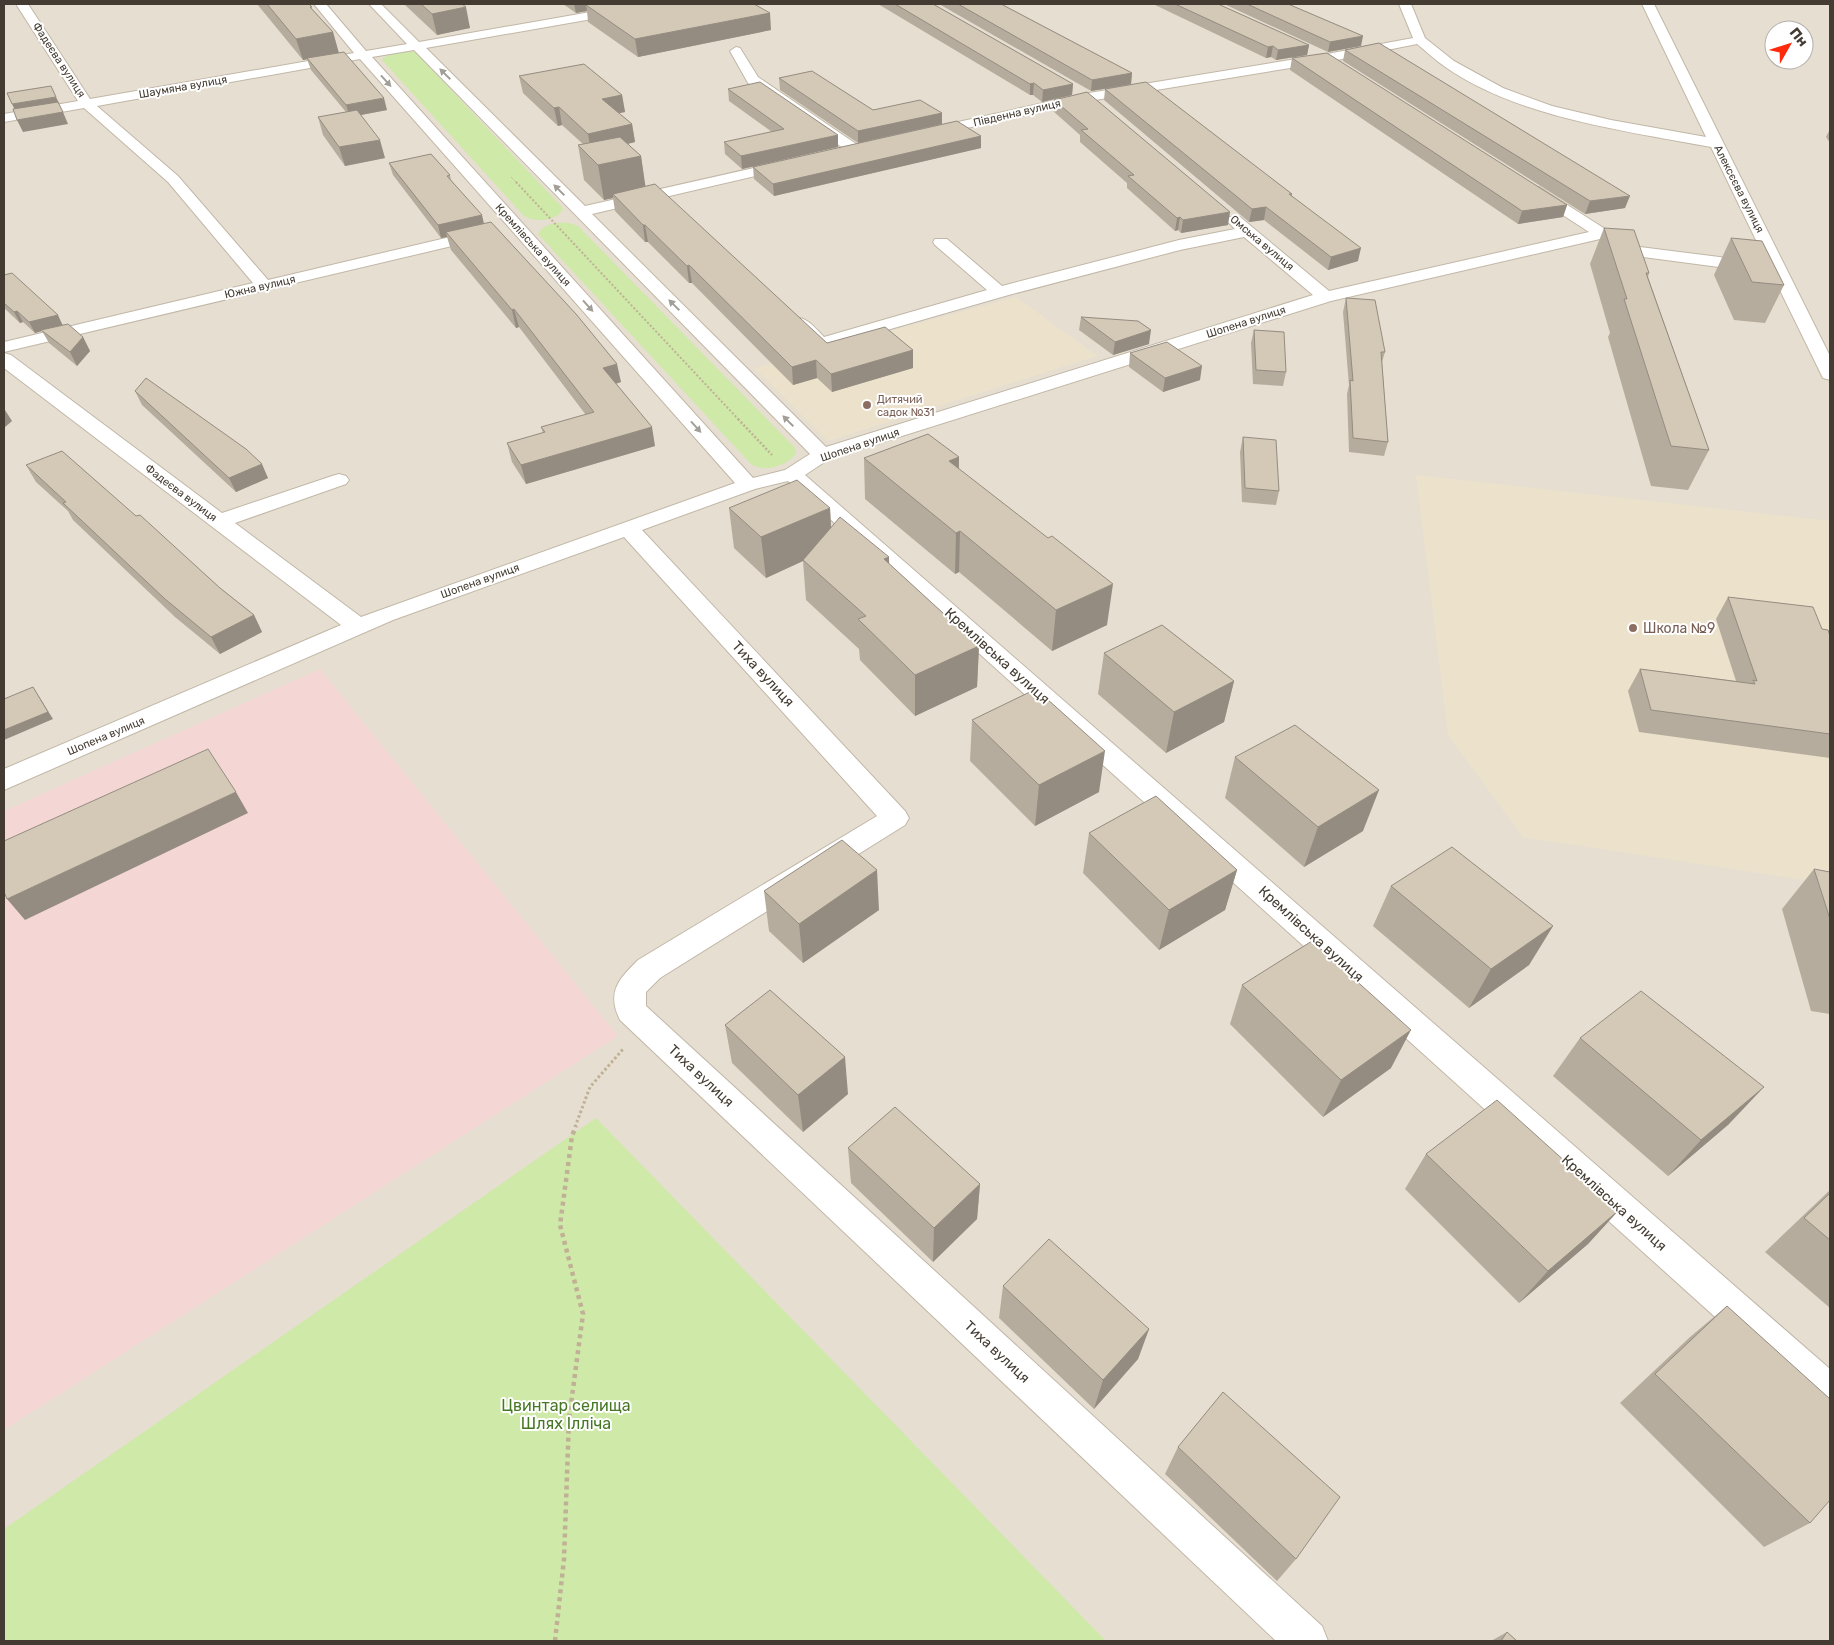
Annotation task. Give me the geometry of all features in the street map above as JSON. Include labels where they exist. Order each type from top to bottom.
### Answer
[{"type":"street","name":"Фадеєва вулиця","points":[[22,4],[87,104],[173,179],[264,286]]},
{"type":"street","name":"Кремлівська вулиця","points":[[320,4],[363,55],[748,485]]},
{"type":"street","points":[[376,4],[822,455]]},
{"type":"street","points":[[417,46],[655,4]]},
{"type":"street","points":[[1405,4],[1420,40],[1450,64],[1498,91],[1548,109],[1610,124],[1715,143]]},
{"type":"street","name":"Алексєєва вулиця","points":[[1648,4],[1830,374]]},
{"type":"street","name":"Південна вулиця","points":[[910,136],[1089,97],[1327,58],[1420,40]]},
{"type":"street","name":"Шаумяна вулиця","points":[[4,118],[417,46]]},
{"type":"street","points":[[1309,49],[1344,68]]},
{"type":"street","points":[[736,51],[753,80],[859,148],[835,154]]},
{"type":"street","points":[[1072,87],[1089,97],[1104,110]]},
{"type":"street","points":[[581,212],[807,160]]},
{"type":"street","points":[[1518,181],[1628,250],[1780,270]]},
{"type":"street","name":"Омська вулиця","points":[[1225,212],[1326,297]]},
{"type":"street","name":"Южна вулиця","points":[[4,347],[517,227]]},
{"type":"street","points":[[785,310],[821,344],[999,292],[1179,245],[1248,231]]},
{"type":"street","name":"Шопена вулиця","points":[[4,780],[385,616],[748,485],[792,474],[822,455],[1326,297],[1602,234]]},
{"type":"street","points":[[941,242],[999,292]]},
{"type":"street","name":"Фадеєва вулиця","points":[[4,359],[359,627]]},
{"type":"street","name":"Кремлівська вулиця","points":[[792,474],[1830,1394]]},
{"type":"street","points":[[219,522],[339,480]]},
{"type":"street","name":"Тиха вулиця","points":[[628,528],[895,818],[649,969],[630,988],[631,1011],[1307,1641]]},
{"type":"path","points":[[555,224],[781,465],[792,474]]},
{"type":"path","points":[[555,1641],[564,1559],[569,1419],[583,1314],[560,1226],[572,1136],[590,1087],[645,1024]]},
{"type":"shaded area","points":[[4,4],[1830,4],[1830,1641],[4,1641]]},
{"type":"shaded area","name":"Дитячий садок №31","points":[[1016,297],[1097,356],[828,441],[755,368]]},
{"type":"shaded area","name":"Школа №9","points":[[1416,475],[1830,521],[1830,884],[1523,837],[1448,735]]},
{"type":"shaded area","points":[[320,669],[618,1036],[4,1430],[4,811]]},
{"type":"green space","points":[[410,51],[416,53],[562,207],[563,209],[560,213],[546,220],[534,220],[524,216],[382,60],[395,53]]},
{"type":"green space","points":[[569,223],[578,226],[795,448],[796,453],[792,458],[781,465],[768,468],[761,468],[750,463],[538,234],[548,225]]},
{"type":"green space","name":"Цвинтар селища Шлях Ілліча","points":[[596,1118],[1106,1641],[4,1641],[4,1529]]},
{"type":"building","points":[[267,4],[309,4],[333,32],[296,39]]},
{"type":"building","points":[[421,4],[462,4],[466,7],[432,14]]},
{"type":"building","points":[[754,4],[770,13],[635,39],[586,5]]},
{"type":"building","points":[[895,4],[933,4],[1073,84],[1043,90],[1034,83],[1030,84]]},
{"type":"building","points":[[958,4],[1001,4],[1132,73],[1092,80]]},
{"type":"building","points":[[1175,4],[1218,4],[1309,45],[1278,50],[1273,46],[1268,47]]},
{"type":"building","points":[[1247,4],[1288,4],[1363,36],[1330,42]]},
{"type":"building","points":[[1379,43],[1630,196],[1590,201],[1345,50]]},
{"type":"building","points":[[344,52],[384,98],[346,105],[307,58]]},
{"type":"building","points":[[1327,53],[1567,205],[1522,211],[1292,58]]},
{"type":"building","points":[[584,64],[622,95],[602,99],[632,124],[588,134],[559,107],[554,108],[519,76]]},
{"type":"building","points":[[812,71],[873,110],[920,100],[942,113],[858,131],[779,78]]},
{"type":"building","points":[[760,82],[838,135],[741,156],[724,142],[784,129],[728,89]]},
{"type":"building","points":[[1146,82],[1361,248],[1331,257],[1266,207],[1252,209],[1105,89]]},
{"type":"building","points":[[51,86],[56,97],[12,104],[7,93]]},
{"type":"building","points":[[1087,92],[1230,212],[1183,220],[1180,217],[1177,218],[1128,176],[1134,175],[1081,130],[1088,129],[1054,100]]},
{"type":"building","points":[[58,102],[63,112],[17,120],[13,109]]},
{"type":"building","points":[[357,110],[380,140],[339,147],[318,117]]},
{"type":"building","points":[[957,121],[981,136],[773,184],[753,167]]},
{"type":"building","points":[[620,137],[641,156],[598,165],[578,145]]},
{"type":"building","points":[[431,154],[450,175],[447,176],[482,215],[438,225],[389,163]]},
{"type":"building","points":[[655,184],[827,343],[885,327],[913,350],[831,374],[816,360],[792,367],[689,265],[687,266],[643,225],[613,194]]},
{"type":"building","points":[[491,222],[576,314],[617,364],[603,368],[652,427],[521,465],[507,443],[545,432],[541,427],[594,412],[514,309],[512,310],[446,232]]},
{"type":"building","points":[[1604,228],[1634,230],[1649,273],[1646,273],[1709,450],[1671,446],[1624,299],[1627,299]]},
{"type":"building","points":[[1731,238],[1762,241],[1784,285],[1752,282]]},
{"type":"building","points":[[12,273],[58,315],[29,322],[4,303],[4,275]]},
{"type":"building","points":[[1346,298],[1375,300],[1385,352],[1381,352],[1388,442],[1353,438],[1350,380],[1353,381]]},
{"type":"building","points":[[1081,317],[1138,321],[1151,330],[1115,342]]},
{"type":"building","points":[[68,324],[83,337],[70,352],[41,330]]},
{"type":"building","points":[[1254,330],[1284,332],[1286,372],[1256,370]]},
{"type":"building","points":[[1167,342],[1202,366],[1165,378],[1130,353]]},
{"type":"building","points":[[146,378],[246,449],[262,464],[229,478],[135,391]]},
{"type":"building","points":[[928,434],[959,457],[949,461],[1048,538],[1052,536],[1113,584],[1056,610],[960,531],[956,533],[864,458]]},
{"type":"building","points":[[1243,437],[1276,440],[1279,491],[1245,488]]},
{"type":"building","points":[[62,451],[136,516],[140,515],[220,588],[254,615],[211,637],[165,599],[63,503],[66,502],[26,465]]},
{"type":"building","points":[[797,480],[830,508],[761,537],[729,508]]},
{"type":"building","points":[[840,517],[889,557],[884,559],[979,646],[915,675],[858,619],[866,616],[803,560]]},
{"type":"building","points":[[1728,597],[1813,607],[1822,629],[1828,630],[1830,636],[1830,734],[1651,710],[1640,669],[1755,684],[1753,680],[1757,681]]},
{"type":"building","points":[[1162,625],[1234,681],[1174,712],[1104,653]]},
{"type":"building","points":[[33,687],[48,712],[4,730],[4,699]]},
{"type":"building","points":[[1036,689],[1105,751],[1039,785],[972,720]]},
{"type":"building","points":[[1295,725],[1379,790],[1318,827],[1235,757]]},
{"type":"building","points":[[208,749],[236,792],[7,899],[4,892],[4,841]]},
{"type":"building","points":[[1156,796],[1237,870],[1169,910],[1089,833]]},
{"type":"building","points":[[842,840],[877,870],[799,924],[764,891]]},
{"type":"building","points":[[1452,847],[1553,926],[1491,969],[1391,886]]},
{"type":"building","points":[[1814,869],[1830,872],[1830,919]]},
{"type":"building","points":[[1312,941],[1411,1030],[1341,1080],[1242,985]]},
{"type":"building","points":[[770,990],[845,1057],[798,1095],[725,1025]]},
{"type":"building","points":[[1641,991],[1764,1087],[1701,1140],[1580,1038]]},
{"type":"building","points":[[1497,1100],[1619,1210],[1548,1271],[1426,1154]]},
{"type":"building","points":[[895,1107],[980,1184],[934,1228],[848,1148]]},
{"type":"building","points":[[1830,1193],[1830,1240],[1804,1218]]},
{"type":"building","points":[[1049,1239],[1149,1329],[1103,1380],[1003,1286]]},
{"type":"building","points":[[1727,1306],[1830,1399],[1830,1500],[1810,1523],[1655,1374]]},
{"type":"building","points":[[1223,1392],[1340,1497],[1296,1559],[1178,1447]]},
{"type":"building","points":[[1507,1632],[1517,1641],[1501,1641]]},
{"type":"place","name":"Дитячий садок №31","points":[[867,405]]},
{"type":"place","name":"Школа №9","points":[[1633,628]]}]
